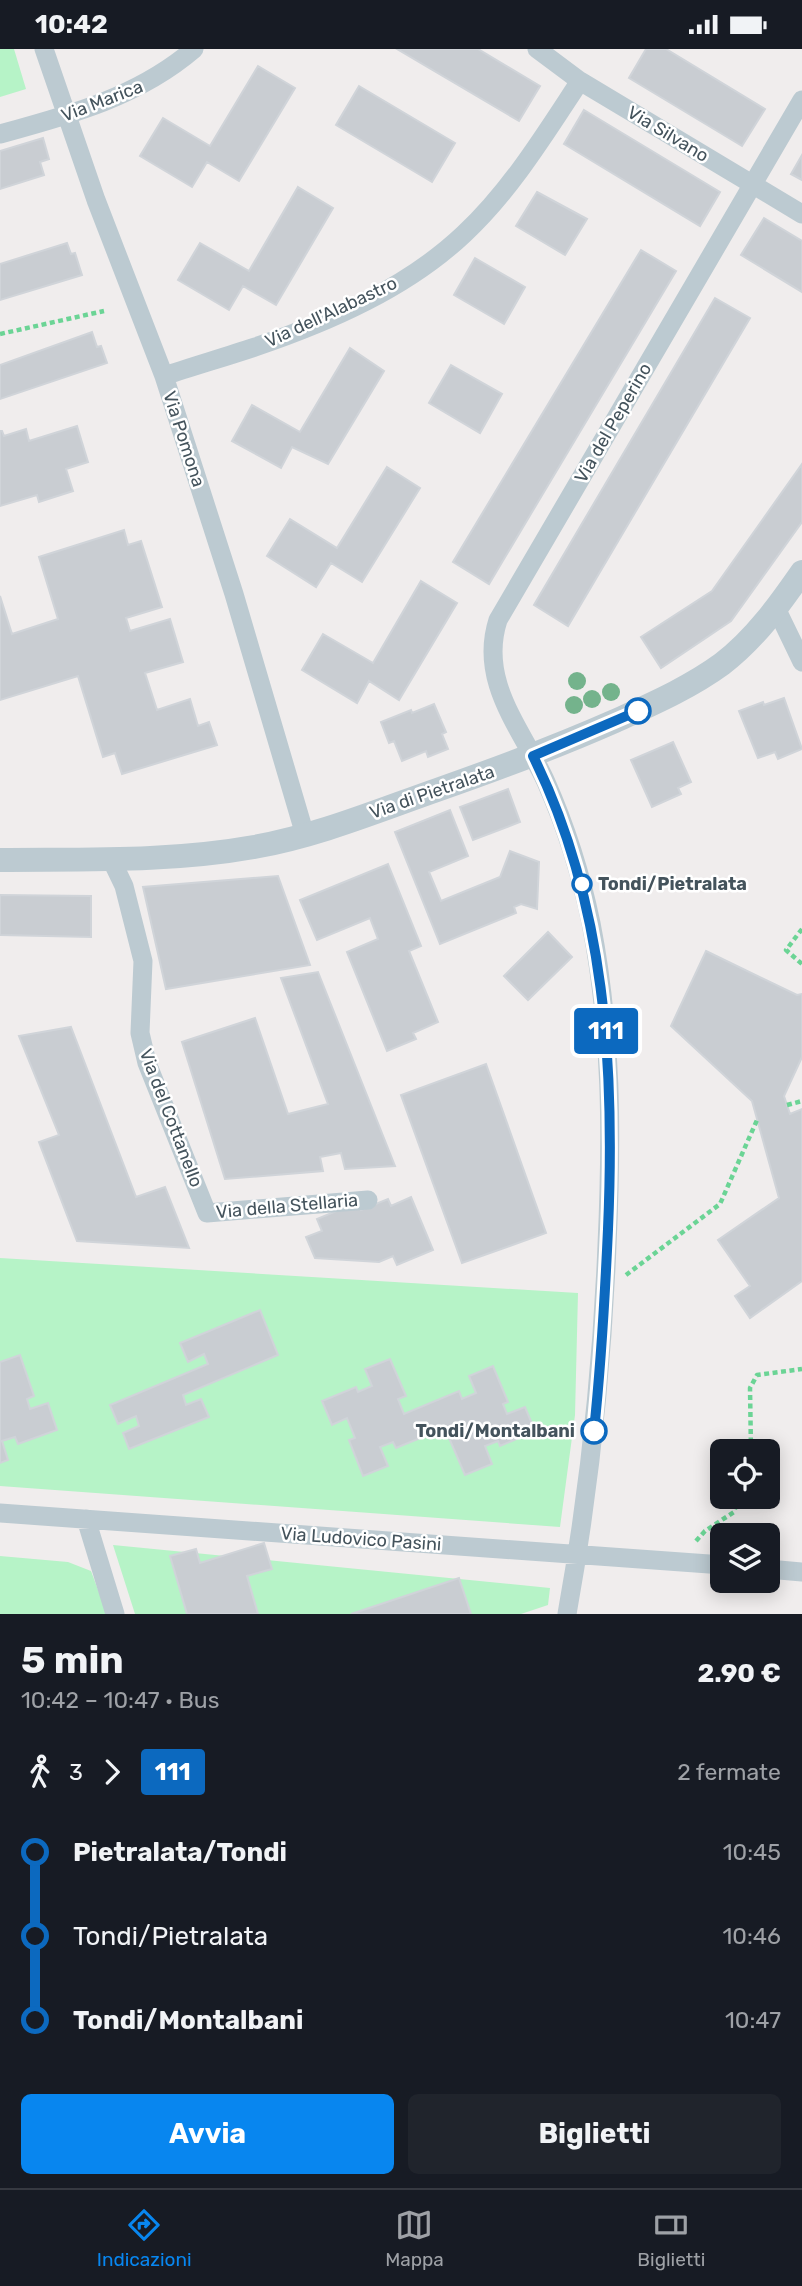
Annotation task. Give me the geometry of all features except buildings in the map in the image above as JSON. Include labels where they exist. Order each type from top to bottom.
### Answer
[{"type":"street","name":"Via Pomona","points":[[44,49],[96,200],[164,376],[234,594],[305,835]]},
{"type":"street","name":"Via Marica","points":[[0,134],[66,116],[122,95],[152,80],[194,49]]},
{"type":"street","name":"Via Silvano","points":[[537,49],[580,81],[802,214]]},
{"type":"street","name":"Via dell'Alabastro","points":[[164,376],[313,325],[425,266],[467,232],[510,182],[580,81]]},
{"type":"street","name":"Via del Peperino","points":[[567,1614],[592,1449],[605,1295],[610,1154],[609,1074],[602,994],[584,891],[559,817],[496,679],[491,651],[498,620],[802,100]]},
{"type":"street","name":"Via di Pietralata","points":[[0,860],[111,859],[256,847],[305,835],[533,756],[690,685],[735,654],[776,608],[802,572]]},
{"type":"street","points":[[776,608],[802,662]]},
{"type":"street","name":"Via del Cottanello","points":[[111,859],[124,886],[143,961],[140,1033],[147,1063],[207,1213]]},
{"type":"street","name":"Via della Stellaria","points":[[207,1213],[368,1200]]},
{"type":"street","name":"Via Ludovico Pasini","points":[[0,1513],[710,1564]]},
{"type":"street","points":[[86,1519],[115,1614]]},
{"type":"street","points":[[780,1570],[802,1572]]},
{"type":"path","points":[[0,334],[104,311]]},
{"type":"path","points":[[802,929],[786,950],[802,964]]},
{"type":"path","points":[[787,1105],[802,1101]]},
{"type":"path","points":[[626,1275],[720,1204],[757,1120]]},
{"type":"path","points":[[751,1439],[750,1388],[757,1375],[802,1369]]},
{"type":"path","points":[[681,1562],[705,1531],[735,1509]]},
{"type":"green space","points":[[0,49],[14,49],[26,89],[0,97]]},
{"type":"green space","points":[[0,1258],[578,1293],[575,1415],[560,1527],[0,1486]]},
{"type":"green space","points":[[113,1545],[550,1588],[548,1605],[521,1614],[135,1614]]},
{"type":"green space","points":[[0,1556],[68,1562],[91,1571],[107,1614],[0,1614]]},
{"type":"bus line","name":"111","points":[[594,1431],[605,1295],[610,1154],[610,1086],[604,1012],[584,891],[546,782],[533,756],[638,711]]},
{"type":"place","name":"Tondi/Pietralata","points":[[582,884]]},
{"type":"place","name":"Tondi/Montalbani","points":[[594,1431]]}]
